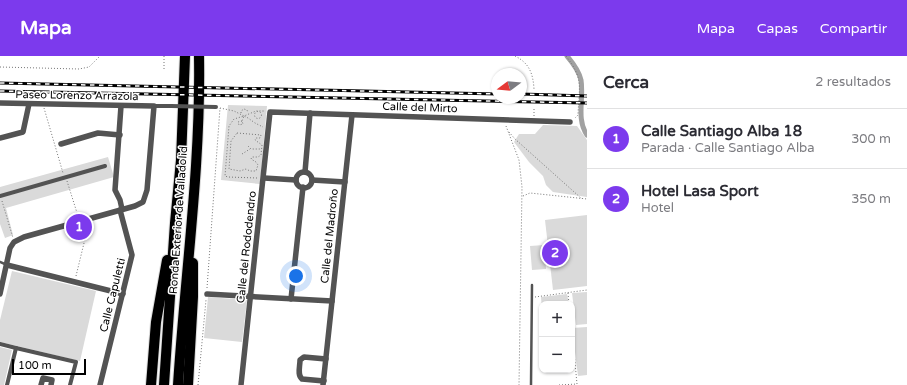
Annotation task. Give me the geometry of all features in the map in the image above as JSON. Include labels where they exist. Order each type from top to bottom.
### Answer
[{"type":"highway","name":"Ronda Exterior de Valladolid","points":[[164,385],[182,130],[185,56]]},
{"type":"highway","name":"Ronda Exterior de Valladolid","points":[[178,385],[181,330],[192,217],[199,56]]},
{"type":"highway","points":[[188,385],[193,297],[192,217]]},
{"type":"highway","points":[[151,385],[156,322],[171,235],[175,223]]},
{"type":"street","name":"Paseo Lorenzo Arrazola","points":[[0,103],[154,106]]},
{"type":"street","points":[[0,138],[23,132],[29,104]]},
{"type":"street","name":"Calle Capuletti","points":[[100,385],[132,256],[120,200],[115,190],[121,106]]},
{"type":"street","points":[[0,294],[10,248],[14,242],[24,237],[136,206],[143,202],[147,190],[154,106],[218,108]]},
{"type":"street","name":"Calle del Mirto","points":[[270,112],[570,122]]},
{"type":"street","name":"Calle del Rododendro","points":[[241,385],[264,178],[264,150],[270,112]]},
{"type":"street","points":[[305,172],[310,113]]},
{"type":"street","name":"Calle del Madroño","points":[[326,359],[304,357],[300,360],[300,378],[324,383],[352,115]]},
{"type":"street","points":[[61,144],[98,133],[120,135]]},
{"type":"street","points":[[0,196],[105,166]]},
{"type":"street","points":[[296,180],[299,174],[305,172]]},
{"type":"street","points":[[305,172],[309,174],[312,180]]},
{"type":"street","points":[[264,178],[296,180]]},
{"type":"street","points":[[296,180],[298,185],[303,188]]},
{"type":"street","points":[[312,180],[345,182]]},
{"type":"street","points":[[303,188],[310,185],[312,180]]},
{"type":"street","points":[[291,299],[303,188]]},
{"type":"street","points":[[7,266],[123,294]]},
{"type":"street","points":[[207,294],[332,301]]},
{"type":"street","points":[[0,344],[76,362],[70,385]]},
{"type":"street","points":[[7,385],[16,348]]},
{"type":"street","points":[[41,385],[43,378],[52,380],[51,385]]},
{"type":"lane","points":[[0,262],[7,266]]},
{"type":"lane","points":[[531,385],[532,285]]},
{"type":"path","points":[[0,67],[79,69],[89,67],[100,56]]},
{"type":"path","points":[[164,56],[164,70]]},
{"type":"path","points":[[516,56],[530,68],[534,89]]},
{"type":"path","points":[[566,56],[575,67],[580,80],[578,115],[570,122]]},
{"type":"path","points":[[43,104],[85,239],[74,282]]},
{"type":"path","points":[[198,385],[207,294],[218,108],[234,111],[248,118],[254,123],[268,128]]},
{"type":"path","points":[[241,114],[241,110],[244,109],[247,110],[248,114]]},
{"type":"path","points":[[534,109],[534,120]]},
{"type":"path","points":[[264,178],[228,178],[225,176],[229,124],[236,118],[258,111],[270,112]]},
{"type":"path","points":[[242,121],[244,116]]},
{"type":"path","points":[[503,120],[519,160],[523,197],[519,385]]},
{"type":"path","points":[[508,130],[515,139],[582,198]]},
{"type":"path","points":[[237,133],[261,135],[260,138],[256,138],[256,140],[261,144],[264,150],[260,156],[252,157],[251,159],[257,163],[258,167],[256,171],[250,171],[246,168],[240,171],[229,169],[231,140],[237,133]]},
{"type":"path","points":[[248,146],[251,149]]},
{"type":"path","points":[[242,154],[251,149],[264,150]]},
{"type":"path","points":[[523,197],[530,193],[587,199]]},
{"type":"path","points":[[0,196],[14,242]]},
{"type":"path","points":[[532,297],[587,290]]},
{"type":"path","points":[[568,292],[569,301]]},
{"type":"path","points":[[560,385],[577,384],[573,337]]},
{"type":"shaded area","points":[[228,105],[267,106],[260,184],[221,180]]},
{"type":"shaded area","points":[[543,125],[577,126],[587,140],[587,197],[553,192],[546,185],[543,176],[529,162],[514,142],[519,134],[535,134]]},
{"type":"shaded area","points":[[108,157],[114,177],[6,208],[13,235],[5,238],[0,224],[0,187]]},
{"type":"shaded area","points":[[587,215],[587,286],[553,290],[545,220]]},
{"type":"shaded area","points":[[544,245],[546,269],[532,270],[530,246]]},
{"type":"shaded area","points":[[12,271],[96,291],[80,361],[0,342],[0,320]]},
{"type":"shaded area","points":[[587,292],[587,324],[576,325],[575,301],[573,301],[572,293]]},
{"type":"shaded area","points":[[567,294],[568,301],[541,301],[541,297]]},
{"type":"shaded area","points":[[208,297],[247,300],[242,342],[204,338]]},
{"type":"shaded area","points":[[587,327],[587,375],[578,376],[575,352],[575,328]]},
{"type":"shaded area","points":[[0,347],[12,350],[4,385],[0,385]]},
{"type":"waterway","points":[[567,56],[576,67],[581,80],[581,116],[587,135]]},
{"type":"railway","points":[[0,83],[491,94]]},
{"type":"railway","points":[[0,91],[587,103]]},
{"type":"railway","points":[[527,94],[587,96]]},
{"type":"place","name":"Calle Santiago Alba 18","points":[[79,227]]},
{"type":"place","name":"Hotel Lasa Sport","points":[[555,253]]}]
